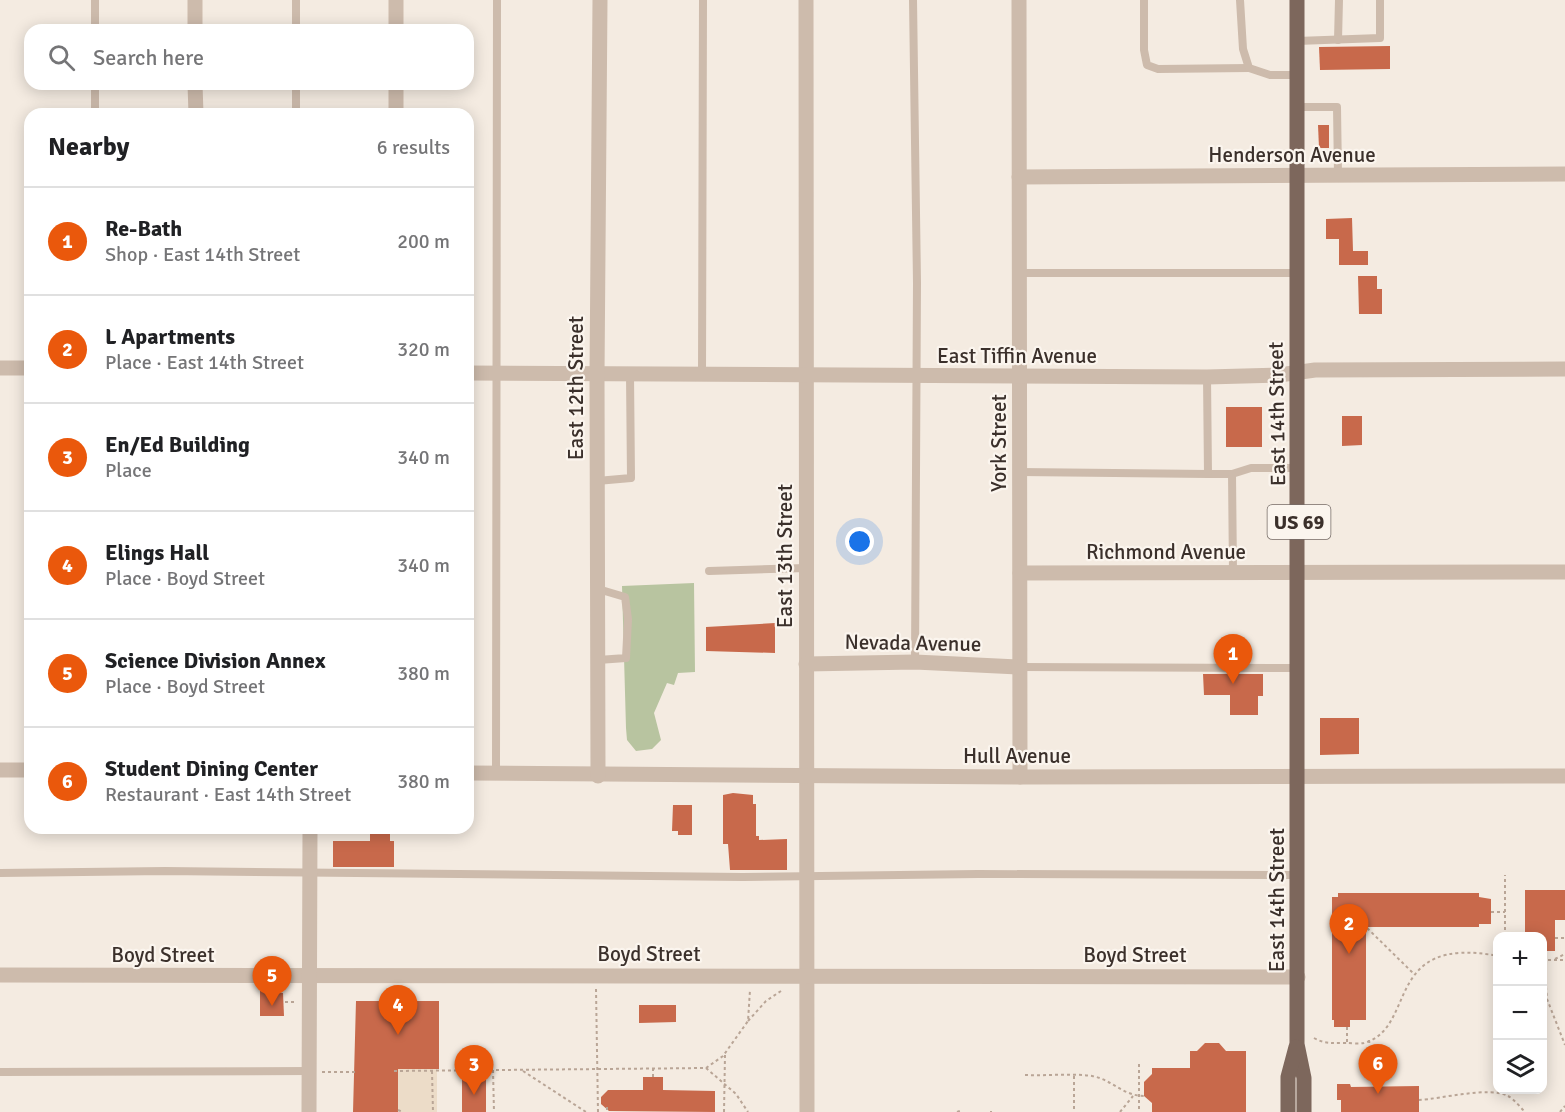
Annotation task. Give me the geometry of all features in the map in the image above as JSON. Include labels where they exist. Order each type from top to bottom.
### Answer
[{"type":"main road","name":"East 14th Street","points":[[1297,0],[1299,468],[1297,1044],[1304,1078],[1304,1112]]},
{"type":"main road","name":"East 14th Street","points":[[1288,1112],[1288,1077],[1297,1044]]},
{"type":"street","points":[[195,0],[195,24]]},
{"type":"street","points":[[396,0],[396,24]]},
{"type":"street","name":"East 12th Street","points":[[598,776],[597,375],[600,0]]},
{"type":"street","name":"East 13th Street","points":[[806,0],[807,1112]]},
{"type":"street","name":"York Street","points":[[1019,0],[1020,777]]},
{"type":"street","points":[[195,90],[195,108]]},
{"type":"street","points":[[396,90],[396,108]]},
{"type":"street","name":"Henderson Avenue","points":[[1019,177],[1565,174]]},
{"type":"street","points":[[0,368],[24,368]]},
{"type":"street","name":"East Tiffin Avenue","points":[[474,373],[1207,377],[1327,370],[1565,369]]},
{"type":"street","name":"Richmond Avenue","points":[[1020,573],[1565,572]]},
{"type":"street","name":"Nevada Avenue","points":[[806,664],[915,662],[1020,667]]},
{"type":"street","points":[[0,770],[24,770]]},
{"type":"street","name":"Hull Avenue","points":[[474,773],[598,776],[806,774],[1020,777],[1565,776]]},
{"type":"street","points":[[309,1112],[310,834]]},
{"type":"street","name":"Boyd Street","points":[[0,975],[1298,976]]},
{"type":"lane","points":[[95,0],[95,24]]},
{"type":"lane","points":[[296,0],[296,24]]},
{"type":"lane","points":[[496,773],[497,0]]},
{"type":"lane","points":[[702,375],[703,0]]},
{"type":"lane","points":[[913,0],[917,283],[915,662]]},
{"type":"lane","points":[[1144,0],[1144,50],[1148,65],[1158,69],[1249,68],[1270,75],[1297,75]]},
{"type":"lane","points":[[1240,0],[1243,49],[1249,68]]},
{"type":"lane","points":[[1338,0],[1338,40]]},
{"type":"lane","points":[[1297,41],[1380,38],[1380,0]]},
{"type":"lane","points":[[95,90],[95,108]]},
{"type":"lane","points":[[296,90],[296,108]]},
{"type":"lane","points":[[1297,107],[1337,107],[1338,175]]},
{"type":"lane","points":[[1019,273],[1297,273]]},
{"type":"lane","points":[[597,481],[631,478],[630,375]]},
{"type":"lane","points":[[1207,377],[1208,474]]},
{"type":"lane","points":[[1020,472],[1232,474],[1251,468],[1299,468]]},
{"type":"lane","points":[[1232,474],[1233,573]]},
{"type":"lane","points":[[710,571],[806,568]]},
{"type":"lane","points":[[597,589],[626,597],[628,620],[626,658],[598,660]]},
{"type":"lane","points":[[1020,667],[1299,668]]},
{"type":"lane","points":[[0,873],[165,872],[806,877],[978,874],[1298,875]]},
{"type":"lane","points":[[0,1072],[309,1071]]},
{"type":"path","points":[[1505,875],[1505,932]]},
{"type":"path","points":[[1491,912],[1505,912]]},
{"type":"path","points":[[1363,924],[1414,974]]},
{"type":"path","points":[[1555,938],[1565,939]]},
{"type":"path","points":[[1314,1038],[1327,1043],[1370,1040],[1388,1025],[1404,989],[1414,974],[1437,958],[1453,952],[1467,951],[1493,955]]},
{"type":"path","points":[[1552,960],[1565,954]]},
{"type":"path","points":[[1547,960],[1565,960]]},
{"type":"path","points":[[596,975],[598,1112]]},
{"type":"path","points":[[748,1021],[750,975]]},
{"type":"path","points":[[394,1071],[706,1068],[725,1053],[766,1001],[787,986]]},
{"type":"path","points":[[1546,986],[1547,999],[1565,1045]]},
{"type":"path","points":[[1347,1027],[1347,1043]]},
{"type":"path","points":[[1370,1040],[1374,1087]]},
{"type":"path","points":[[724,1112],[725,1053]]},
{"type":"path","points":[[1139,1064],[1139,1112]]},
{"type":"path","points":[[653,1068],[653,1077]]},
{"type":"path","points":[[706,1068],[725,1083],[744,1103],[748,1112]]},
{"type":"path","points":[[493,1070],[494,1112]]},
{"type":"path","points":[[521,1070],[586,1112]]},
{"type":"path","points":[[309,1071],[358,1072]]},
{"type":"path","points":[[432,1071],[433,1112]]},
{"type":"path","points":[[1025,1076],[1074,1076],[1103,1079],[1133,1095],[1144,1096]]},
{"type":"path","points":[[1074,1076],[1074,1112]]},
{"type":"path","points":[[1419,1100],[1452,1094],[1498,1093],[1508,1096],[1525,1112]]},
{"type":"path","points":[[1120,1112],[1133,1095]]},
{"type":"path","points":[[1560,1112],[1565,1106]]},
{"type":"path","points":[[607,1107],[607,1112]]},
{"type":"path","points":[[398,1110],[403,1112]]},
{"type":"green space","points":[[694,583],[695,672],[678,673],[674,685],[667,683],[654,713],[661,740],[652,749],[636,751],[627,740],[622,586]]},
{"type":"shaded area","points":[[394,1069],[437,1069],[437,1112],[398,1112]]},
{"type":"building","points":[[1390,46],[1390,69],[1320,70],[1319,47]]},
{"type":"building","points":[[1318,125],[1329,125],[1329,148],[1319,148]]},
{"type":"building","points":[[1352,218],[1353,251],[1368,251],[1368,265],[1339,265],[1339,239],[1326,239],[1326,219]]},
{"type":"building","points":[[1358,276],[1377,276],[1377,289],[1382,289],[1382,314],[1359,314]]},
{"type":"building","points":[[1226,407],[1262,407],[1262,447],[1226,447]]},
{"type":"building","points":[[1342,416],[1362,416],[1362,445],[1342,446]]},
{"type":"building","points":[[775,623],[775,653],[706,651],[706,627]]},
{"type":"building","points":[[1203,674],[1263,674],[1263,696],[1258,696],[1258,715],[1230,715],[1230,695],[1204,695]]},
{"type":"building","points":[[1320,718],[1359,718],[1359,754],[1320,755]]},
{"type":"building","points":[[733,793],[753,795],[753,804],[756,804],[756,836],[759,836],[759,840],[787,839],[787,870],[730,870],[728,844],[723,844],[723,795]]},
{"type":"building","points":[[673,805],[692,805],[692,835],[678,835],[678,831],[672,831]]},
{"type":"building","points":[[370,834],[390,834],[390,841],[394,841],[394,867],[333,867],[333,841],[370,841]]},
{"type":"building","points":[[1525,890],[1565,890],[1565,920],[1555,920],[1555,951],[1547,951],[1547,932],[1525,932]]},
{"type":"building","points":[[1338,893],[1479,893],[1479,897],[1491,899],[1491,924],[1479,924],[1479,927],[1366,927],[1366,1020],[1350,1020],[1350,1027],[1334,1027],[1334,1020],[1332,1020],[1332,897],[1338,897]]},
{"type":"building","points":[[260,991],[283,993],[284,1016],[260,1016]]},
{"type":"building","points":[[356,1001],[439,1001],[439,1069],[398,1069],[398,1112],[353,1112]]},
{"type":"building","points":[[639,1005],[676,1005],[676,1022],[639,1023]]},
{"type":"building","points":[[1205,1043],[1219,1043],[1226,1051],[1246,1051],[1246,1112],[1152,1112],[1152,1103],[1144,1096],[1144,1082],[1152,1074],[1152,1068],[1190,1068],[1190,1051],[1197,1051]]},
{"type":"building","points":[[462,1074],[486,1074],[486,1112],[462,1112]]},
{"type":"building","points":[[643,1077],[663,1077],[663,1090],[715,1091],[715,1112],[609,1111],[601,1104],[601,1097],[608,1090],[643,1090]]},
{"type":"building","points":[[1337,1084],[1350,1084],[1351,1087],[1419,1086],[1419,1112],[1341,1112],[1341,1100],[1337,1100]]},
{"type":"place","name":"Re-Bath","points":[[1233,684]]},
{"type":"place","name":"L Apartments","points":[[1349,954]]},
{"type":"place","name":"Science Division Annex","points":[[272,1006]]},
{"type":"place","name":"Elings Hall","points":[[398,1035]]},
{"type":"place","name":"Student Dining Center","points":[[1378,1094]]},
{"type":"place","name":"En/Ed Building","points":[[474,1095]]}]
